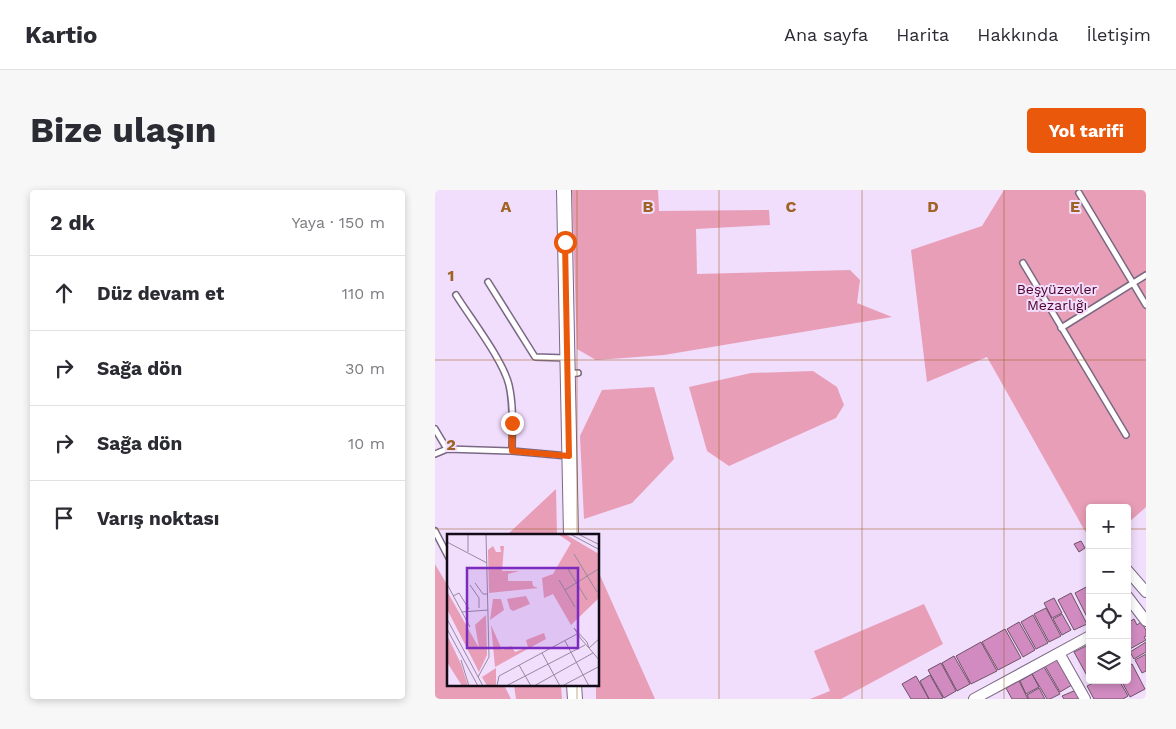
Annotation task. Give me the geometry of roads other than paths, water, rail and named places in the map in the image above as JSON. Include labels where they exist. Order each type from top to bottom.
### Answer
[{"type":"street","points":[[564,190],[567,358],[572,373],[569,456],[571,534]]},
{"type":"street","points":[[1131,575],[1146,592]]},
{"type":"street","points":[[1131,602],[1146,621]]},
{"type":"street","points":[[1131,613],[1137,610]]},
{"type":"street","points":[[974,699],[1086,638]]},
{"type":"street","points":[[1059,653],[1085,699]]},
{"type":"lane","points":[[1079,193],[1146,305]]},
{"type":"lane","points":[[1023,263],[1126,436]]},
{"type":"lane","points":[[1061,328],[1146,276]]},
{"type":"lane","points":[[488,282],[535,357],[567,358]]},
{"type":"lane","points":[[456,295],[501,366],[509,384],[512,409],[512,451]]},
{"type":"lane","points":[[435,429],[447,449]]},
{"type":"lane","points":[[435,454],[447,449],[512,451],[569,456]]},
{"type":"lane","points":[[435,531],[447,554]]},
{"type":"park label","name":"Beşyüzevler Mezarlığı","points":[[1057,298]]}]
